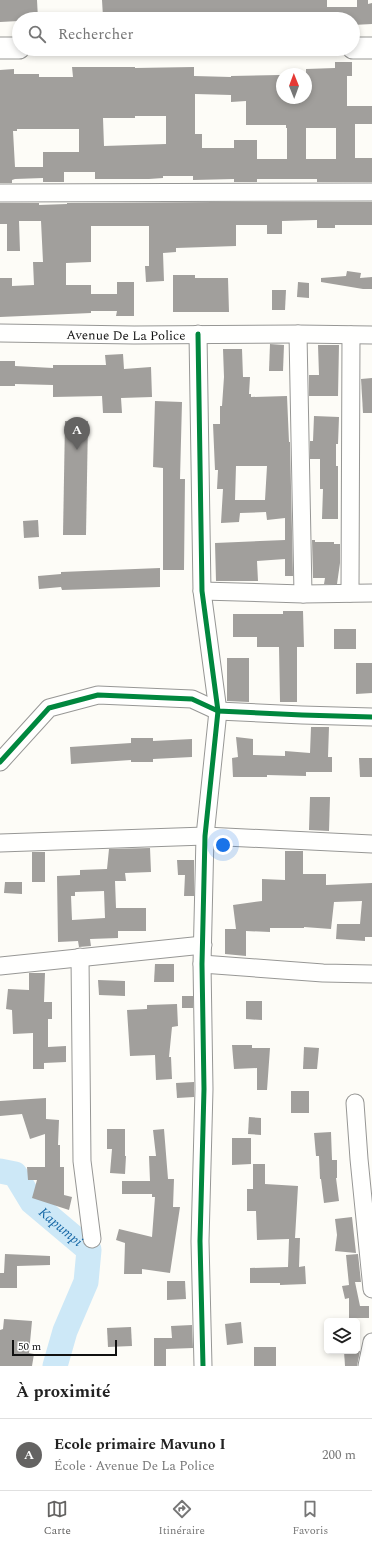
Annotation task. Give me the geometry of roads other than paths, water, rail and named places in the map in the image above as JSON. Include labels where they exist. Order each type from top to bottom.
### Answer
[{"type":"street","points":[[0,48],[12,48]]},
{"type":"street","points":[[360,48],[372,48]]},
{"type":"street","points":[[0,193],[372,192]]},
{"type":"street","name":"Avenue De La Police","points":[[0,333],[134,335],[372,335]]},
{"type":"street","points":[[198,334],[202,591],[218,711],[205,836],[202,964],[204,1089],[200,1241],[203,1366]]},
{"type":"street","points":[[298,334],[303,594]]},
{"type":"street","points":[[350,593],[352,335]]},
{"type":"street","points":[[202,591],[303,594],[372,593]]},
{"type":"street","points":[[0,762],[49,708],[98,695],[192,699],[218,711],[372,717]]},
{"type":"street","points":[[0,843],[205,836],[372,844]]},
{"type":"street","points":[[0,966],[203,945]]},
{"type":"street","points":[[80,957],[82,1161],[92,1239]]},
{"type":"street","points":[[202,964],[323,973],[372,974]]},
{"type":"street","points":[[355,1103],[358,1159],[372,1289]]},
{"type":"street","points":[[367,1366],[372,1342]]},
{"type":"waterway","name":"Kapumpi","points":[[0,1171],[15,1174],[32,1202],[89,1250],[86,1282],[65,1331],[55,1366]]},
{"type":"place","name":"Ecole primaire Mavuno I","points":[[77,450]]}]
